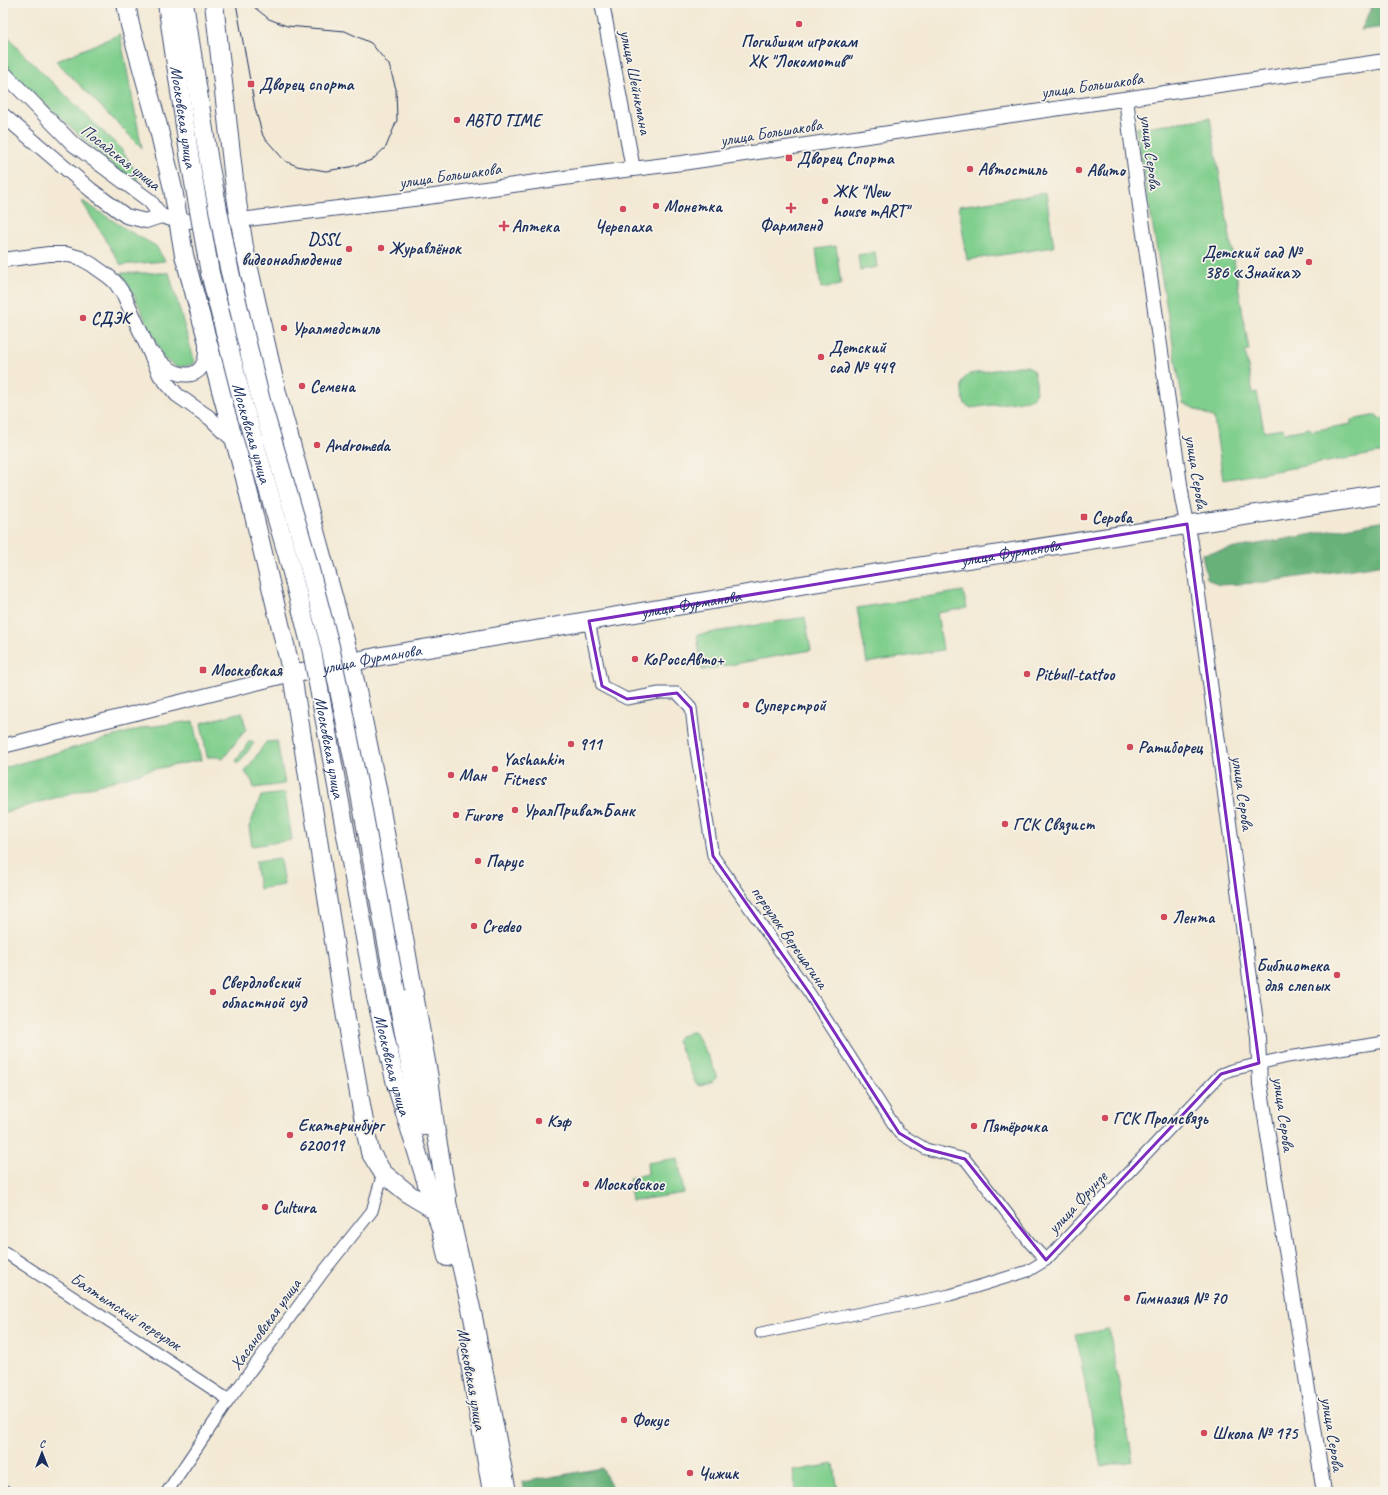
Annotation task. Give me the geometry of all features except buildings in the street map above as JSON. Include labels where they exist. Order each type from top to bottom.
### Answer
[{"type":"main road","name":"Московская улица","points":[[126,3],[130,25],[173,189],[184,255],[245,478],[292,674],[349,1037],[370,1152],[383,1173],[410,1195],[435,1210]]},
{"type":"main road","name":"Московская улица","points":[[167,3],[190,160],[210,273],[244,407],[288,557],[312,651],[376,997],[396,1084],[435,1210],[462,1319],[492,1492]]},
{"type":"main road","name":"Московская улица","points":[[184,3],[209,162],[229,268],[261,401],[305,551],[330,646],[358,783],[413,1080],[447,1197],[485,1375],[507,1492]]},
{"type":"main road","points":[[214,3],[235,190],[244,247],[277,393],[352,662],[404,937],[429,1078],[436,1133],[447,1197]]},
{"type":"main road","name":"улица Фурманова","points":[[292,674],[352,662],[807,584],[1385,494]]},
{"type":"street","name":"улица Шейнкмана","points":[[602,3],[633,169]]},
{"type":"street","name":"улица Большакова","points":[[161,216],[179,221],[240,220],[343,208],[682,163],[1385,61]]},
{"type":"street","name":"Посадская улица","points":[[3,72],[73,144],[150,201],[161,216],[146,221],[126,216],[91,190],[3,115]]},
{"type":"street","name":"улица Серова","points":[[1126,99],[1182,498],[1191,543],[1258,1037],[1260,1084],[1324,1492]]},
{"type":"street","points":[[3,260],[49,254],[66,254],[80,258],[108,276],[121,290],[147,343],[160,375],[177,394],[210,418],[234,441]]},
{"type":"street","points":[[147,343],[160,363],[170,370],[177,373],[192,374],[199,372],[204,364],[206,354],[205,335]]},
{"type":"street","name":"переулок Верещагина","points":[[589,621],[602,686],[627,699],[659,693],[677,693],[691,708],[696,750],[713,856],[810,994],[899,1133],[926,1149],[965,1159],[1030,1243],[1046,1260]]},
{"type":"street","name":"улица Фурманова","points":[[3,746],[292,674]]},
{"type":"street","name":"улица Фрунзе","points":[[761,1334],[950,1295],[1028,1271],[1046,1260],[1221,1074],[1231,1070],[1288,1057],[1385,1042]]},
{"type":"street","name":"Хасановская улица","points":[[167,1492],[229,1400],[344,1244],[372,1210],[383,1173]]},
{"type":"street","name":"Балтымский переулок","points":[[3,1251],[229,1400]]},
{"type":"street","points":[[3,1490],[7,1492]]},
{"type":"highlighted area","points":[[1187,524],[1259,1063],[1221,1074],[1046,1260],[965,1159],[926,1149],[899,1133],[810,994],[713,856],[691,708],[677,693],[627,699],[602,686],[589,621]]},
{"type":"green space","points":[[1362,3],[1385,3],[1385,27],[1361,30],[1372,8]]},
{"type":"green space","points":[[3,29],[18,49],[121,149],[139,176],[135,183],[112,165],[6,68],[3,64]]},
{"type":"green space","points":[[120,34],[142,148],[56,61]]},
{"type":"green space","points":[[1210,118],[1249,350],[1245,351],[1253,393],[1257,392],[1264,431],[1283,428],[1284,433],[1310,428],[1311,431],[1351,424],[1351,420],[1377,415],[1378,419],[1385,418],[1385,452],[1223,480],[1214,418],[1183,403],[1136,128]]},
{"type":"green space","points":[[1046,193],[1054,247],[967,260],[959,206]]},
{"type":"green space","points":[[81,200],[129,231],[156,246],[165,261],[121,265]]},
{"type":"green space","points":[[836,246],[841,285],[821,288],[816,249]]},
{"type":"green space","points":[[875,252],[877,267],[860,270],[858,255]]},
{"type":"green space","points":[[121,273],[169,273],[195,363],[177,367],[164,359],[132,291]]},
{"type":"green space","points":[[1018,366],[1027,366],[1033,370],[1036,391],[1032,398],[1028,400],[971,408],[965,404],[962,387],[966,376],[970,374]]},
{"type":"green space","points":[[1385,521],[1385,564],[1259,583],[1218,585],[1207,578],[1202,554]]},
{"type":"green space","points":[[963,591],[967,608],[937,613],[943,650],[867,663],[857,608]]},
{"type":"green space","points":[[805,617],[811,650],[702,670],[697,635]]},
{"type":"green space","points":[[242,712],[246,729],[223,759],[218,757],[207,757],[201,723]]},
{"type":"green space","points":[[193,721],[201,760],[150,770],[3,813],[3,768],[147,727]]},
{"type":"green space","points":[[250,740],[254,743],[239,763],[236,761]]},
{"type":"green space","points":[[277,741],[285,784],[254,788],[252,781],[245,772],[266,742]]},
{"type":"green space","points":[[285,793],[292,840],[252,846],[249,827],[261,796]]},
{"type":"green space","points":[[280,859],[284,885],[259,889],[255,862]]},
{"type":"green space","points":[[695,1032],[697,1035],[717,1075],[713,1081],[700,1086],[696,1084],[677,1041],[678,1037]]},
{"type":"green space","points":[[678,1158],[684,1193],[632,1201],[629,1178],[648,1174],[647,1163]]},
{"type":"green space","points":[[1109,1329],[1133,1461],[1101,1467],[1076,1335]]},
{"type":"green space","points":[[834,1464],[838,1492],[796,1492],[793,1471]]},
{"type":"green space","points":[[602,1468],[614,1492],[524,1492],[522,1482]]},
{"type":"tram line","points":[[236,3],[255,108],[263,136],[285,161],[297,166],[326,171],[350,167],[372,160],[386,147],[397,120],[396,89],[389,65],[371,43],[345,31],[287,26],[269,19],[254,7],[252,3]]},
{"type":"place","name":"Погибшим игрокам ХК \"Локомотив\"","points":[[799,24]]},
{"type":"place","name":"Дворец спорта","points":[[251,84]]},
{"type":"place","name":"АВТО TIME","points":[[457,120]]},
{"type":"place","name":"Дворец Спорта","points":[[789,158]]},
{"type":"place","name":"Автостиль","points":[[970,169]]},
{"type":"place","name":"Авито","points":[[1079,170]]},
{"type":"place","name":"ЖК \"New house mART\"","points":[[825,201]]},
{"type":"place","name":"Монетка","points":[[656,206]]},
{"type":"place","name":"Фармленд","points":[[791,208]]},
{"type":"place","name":"Черепаха","points":[[623,209]]},
{"type":"place","name":"Аптека","points":[[504,226]]},
{"type":"place","name":"Журавлёнок","points":[[381,248]]},
{"type":"place","name":"DSSL видеонаблюдение","points":[[349,249]]},
{"type":"place","name":"Детский сад № 386 «Знайка»","points":[[1309,262]]},
{"type":"place","name":"СДЭК","points":[[83,318]]},
{"type":"place","name":"Уралмедстиль","points":[[284,328]]},
{"type":"place","name":"Детский сад № 449","points":[[821,357]]},
{"type":"place","name":"Семена","points":[[302,386]]},
{"type":"place","name":"Andromeda","points":[[317,445]]},
{"type":"place","name":"Серова","points":[[1084,517]]},
{"type":"place","name":"КоРоссАвто+","points":[[635,659]]},
{"type":"place","name":"Московская","points":[[203,670]]},
{"type":"place","name":"Pitbull-tattoo","points":[[1027,674]]},
{"type":"place","name":"Суперстрой","points":[[746,705]]},
{"type":"place","name":"911","points":[[571,744]]},
{"type":"place","name":"Ратиборец","points":[[1130,747]]},
{"type":"place","name":"Yashankin Fitness","points":[[495,769]]},
{"type":"place","name":"Ман","points":[[451,775]]},
{"type":"place","name":"УралПриватБанк","points":[[515,810]]},
{"type":"place","name":"Furore","points":[[456,815]]},
{"type":"place","name":"ГСК Связист","points":[[1005,824]]},
{"type":"place","name":"Парус","points":[[478,861]]},
{"type":"place","name":"Лента","points":[[1164,917]]},
{"type":"place","name":"Credeo","points":[[474,926]]},
{"type":"place","name":"Библиотека для слепых","points":[[1337,975]]},
{"type":"place","name":"Свердловский областной суд","points":[[213,992]]},
{"type":"place","name":"ГСК Промсвязь","points":[[1105,1118]]},
{"type":"place","name":"Кэф","points":[[539,1121]]},
{"type":"place","name":"Пятёрочка","points":[[974,1126]]},
{"type":"place","name":"Екатеринбург 620019","points":[[290,1135]]},
{"type":"place","name":"Московское","points":[[586,1184]]},
{"type":"place","name":"Cultura","points":[[265,1207]]},
{"type":"place","name":"Гимназия № 70","points":[[1127,1298]]},
{"type":"place","name":"Фокус","points":[[624,1420]]},
{"type":"place","name":"Школа № 175","points":[[1204,1433]]},
{"type":"place","name":"Чижик","points":[[690,1473]]}]
